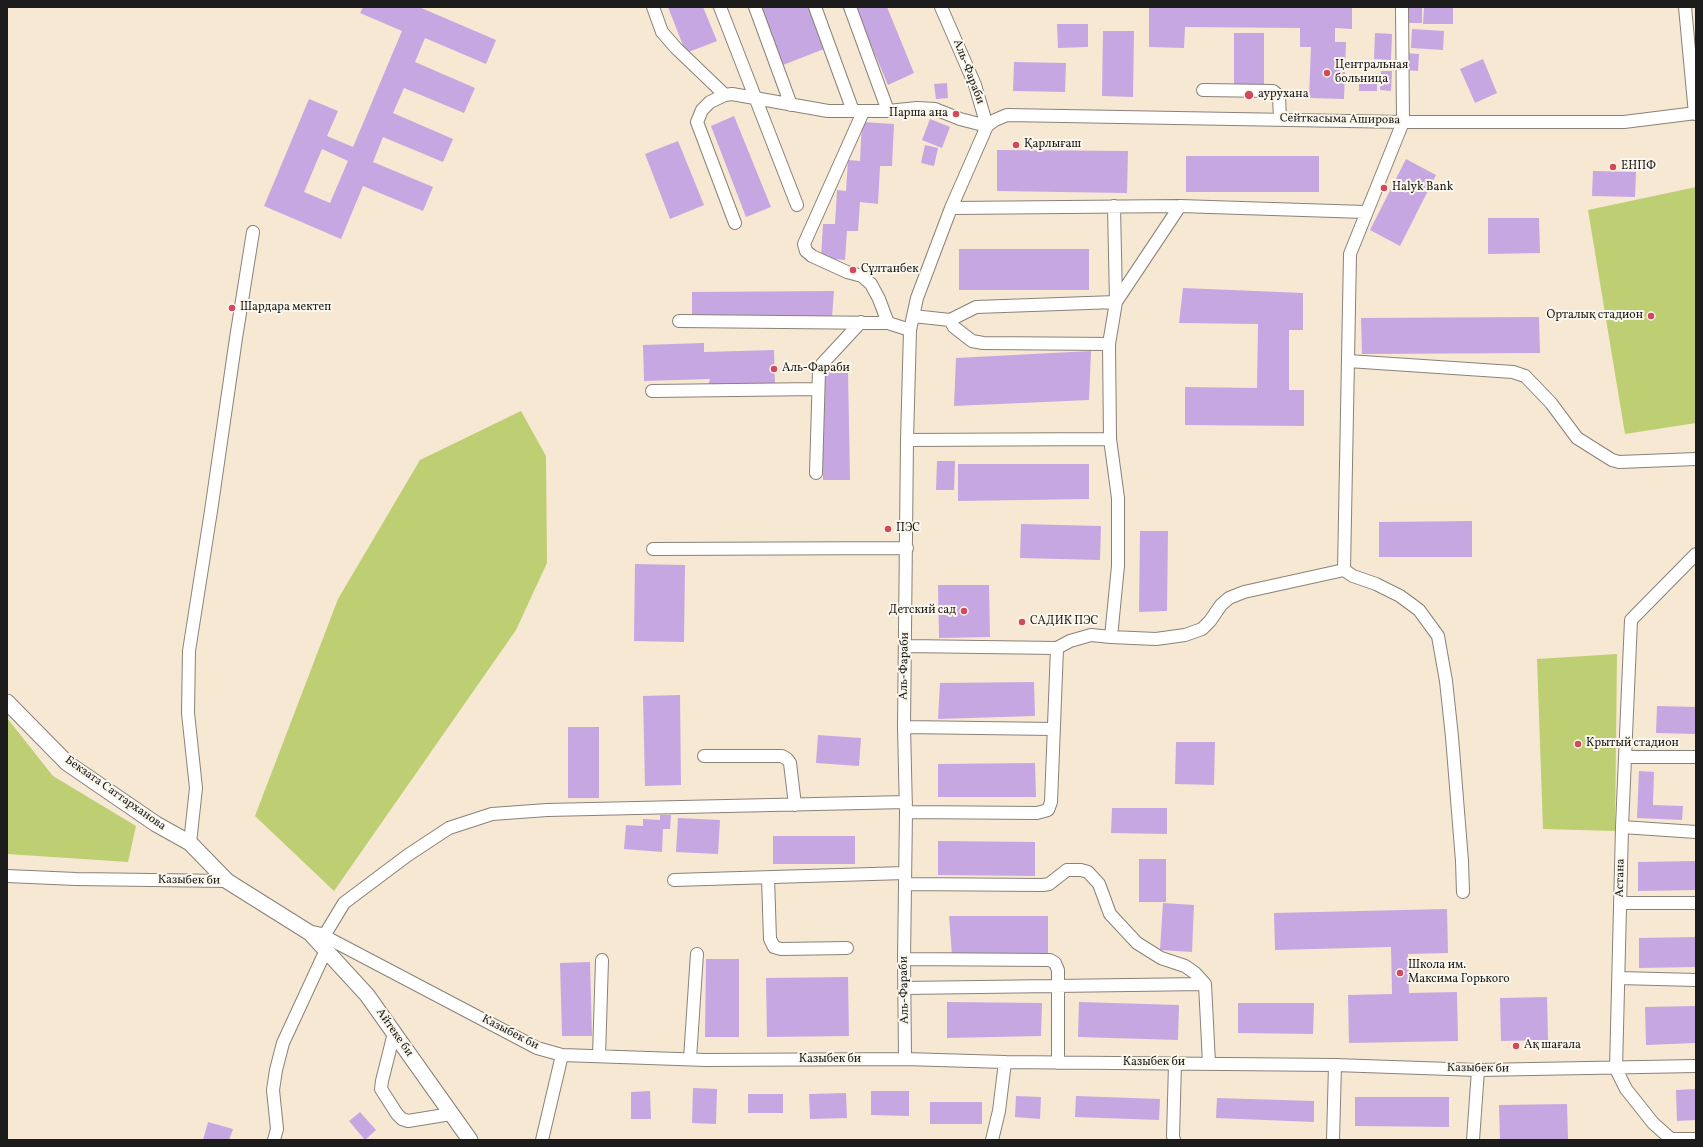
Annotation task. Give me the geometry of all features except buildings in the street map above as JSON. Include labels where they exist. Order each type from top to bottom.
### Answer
[{"type":"street","points":[[653,7],[662,32],[676,48],[725,95]]},
{"type":"street","points":[[720,7],[797,204]]},
{"type":"street","points":[[755,7],[791,105]]},
{"type":"street","points":[[815,7],[858,112],[804,244],[806,251],[812,256],[847,272],[862,276],[871,284],[879,299],[888,323]]},
{"type":"street","points":[[850,7],[888,111]]},
{"type":"street","name":"Аль-Фараби","points":[[905,1060],[904,959],[906,807],[904,727],[907,440],[910,330],[917,298],[951,208],[987,126],[975,85],[942,7]]},
{"type":"street","points":[[1344,570],[1350,254],[1365,212],[1403,122],[1402,7]]},
{"type":"street","points":[[1685,7],[1694,77],[1696,113]]},
{"type":"street","points":[[1203,90],[1273,91],[1279,96],[1280,120]]},
{"type":"street","points":[[735,223],[698,122],[702,110],[710,102],[725,95],[732,94],[828,111],[888,111],[917,108],[935,110],[960,119],[987,126]]},
{"type":"street","name":"Сейткасыма Аширова","points":[[987,126],[995,120],[1007,115],[1403,122],[1624,122],[1696,113]]},
{"type":"street","points":[[1111,637],[1118,566],[1118,498],[1110,439],[1109,344],[1116,302],[1114,206]]},
{"type":"street","points":[[951,208],[1180,206],[1365,212]]},
{"type":"street","points":[[1116,302],[1180,206]]},
{"type":"street","points":[[190,843],[196,788],[188,713],[189,651],[253,232]]},
{"type":"street","points":[[913,316],[950,320],[976,307],[1116,302]]},
{"type":"street","points":[[950,320],[954,327],[972,341],[983,343],[1109,344]]},
{"type":"street","points":[[679,321],[888,323],[910,330]]},
{"type":"street","points":[[816,473],[818,371],[822,364],[861,322]]},
{"type":"street","points":[[1348,361],[1513,372],[1524,376],[1551,403],[1577,438],[1612,460],[1619,462],[1696,458]]},
{"type":"street","points":[[652,391],[818,389]]},
{"type":"street","points":[[907,440],[1110,439]]},
{"type":"street","points":[[653,549],[907,548]]},
{"type":"street","name":"Астана","points":[[1616,1069],[1622,827],[1631,620],[1696,554]]},
{"type":"street","points":[[905,646],[1057,648],[1070,641],[1091,635],[1156,638],[1185,635],[1202,629],[1210,621],[1221,605],[1229,598],[1244,592],[1344,570],[1353,576],[1376,584],[1400,596],[1419,610],[1438,636],[1446,681],[1452,736],[1462,861],[1462,892]]},
{"type":"street","points":[[274,1140],[277,1129],[273,1090],[276,1070],[283,1043],[320,940],[344,903],[403,859],[449,828],[492,814],[547,810],[794,805],[906,807],[1037,813],[1048,810],[1051,802],[1057,648]]},
{"type":"street","name":"Бекзата Саттарханова","points":[[7,702],[67,763],[156,824],[190,843],[227,881]]},
{"type":"street","points":[[904,727],[1054,729]]},
{"type":"street","points":[[704,756],[782,756],[790,763],[794,805]]},
{"type":"street","points":[[1626,757],[1696,757]]},
{"type":"street","points":[[1622,827],[1696,832]]},
{"type":"street","points":[[674,880],[905,878],[1043,885],[1049,884],[1067,870],[1081,870],[1088,872],[1099,884],[1110,914],[1137,943],[1161,958],[1185,966],[1195,973],[1205,984],[1209,1063]]},
{"type":"street","name":"Казыбек би","points":[[7,876],[76,879],[227,881],[320,940],[537,1048],[562,1055],[690,1059],[1335,1065],[1478,1070],[1616,1069],[1696,1066]]},
{"type":"street","points":[[768,878],[770,939],[774,947],[781,950],[847,948]]},
{"type":"street","points":[[1621,903],[1696,903]]},
{"type":"street","name":"Айтеке би","points":[[320,940],[367,994],[470,1140]]},
{"type":"street","points":[[690,1059],[697,954]]},
{"type":"street","points":[[904,959],[1050,960],[1055,963],[1058,970],[1058,1062]]},
{"type":"street","points":[[598,1056],[602,960]]},
{"type":"street","points":[[1619,978],[1696,980]]},
{"type":"street","points":[[904,988],[1205,984]]},
{"type":"street","points":[[394,1033],[381,1089],[397,1114],[402,1119],[408,1121],[451,1114]]},
{"type":"street","points":[[542,1140],[562,1055]]},
{"type":"street","points":[[992,1140],[999,1111],[1005,1062]]},
{"type":"street","points":[[1174,1064],[1174,1140]]},
{"type":"street","points":[[1333,1140],[1335,1065]]},
{"type":"street","points":[[1616,1069],[1626,1089],[1653,1123],[1672,1139],[1696,1139]]},
{"type":"street","points":[[1473,1140],[1478,1070]]},
{"type":"green space","name":"Орталық стадион","points":[[1696,187],[1696,423],[1625,434],[1588,210]]},
{"type":"green space","points":[[521,411],[546,456],[547,563],[516,630],[334,891],[255,816],[338,599],[420,460]]},
{"type":"green space","name":"Крытый стадион","points":[[1617,654],[1615,831],[1543,829],[1537,659]]},
{"type":"green space","points":[[7,718],[53,776],[136,826],[128,862],[7,854]]},
{"type":"place","name":"Центральная больница","points":[[1327,73]]},
{"type":"place","name":"аурухана","points":[[1249,95]]},
{"type":"place","name":"Парша ана","points":[[956,114]]},
{"type":"place","name":"Қарлығаш","points":[[1016,145]]},
{"type":"place","name":"ЕНПФ","points":[[1613,167]]},
{"type":"place","name":"Halyk Bank","points":[[1384,188]]},
{"type":"place","name":"Сұлтанбек","points":[[853,270]]},
{"type":"place","name":"Шардара мектеп","points":[[232,308]]},
{"type":"place","name":"Орталық стадион","points":[[1651,316]]},
{"type":"place","name":"Аль-Фараби","points":[[774,369]]},
{"type":"place","name":"ПЭС","points":[[888,529]]},
{"type":"place","name":"Детский сад","points":[[964,611]]},
{"type":"place","name":"САДИК ПЭС","points":[[1022,622]]},
{"type":"place","name":"Крытый стадион","points":[[1578,744]]},
{"type":"place","name":"Школа им. Максима Горького","points":[[1400,973]]},
{"type":"place","name":"Ақ шағала","points":[[1516,1046]]}]
